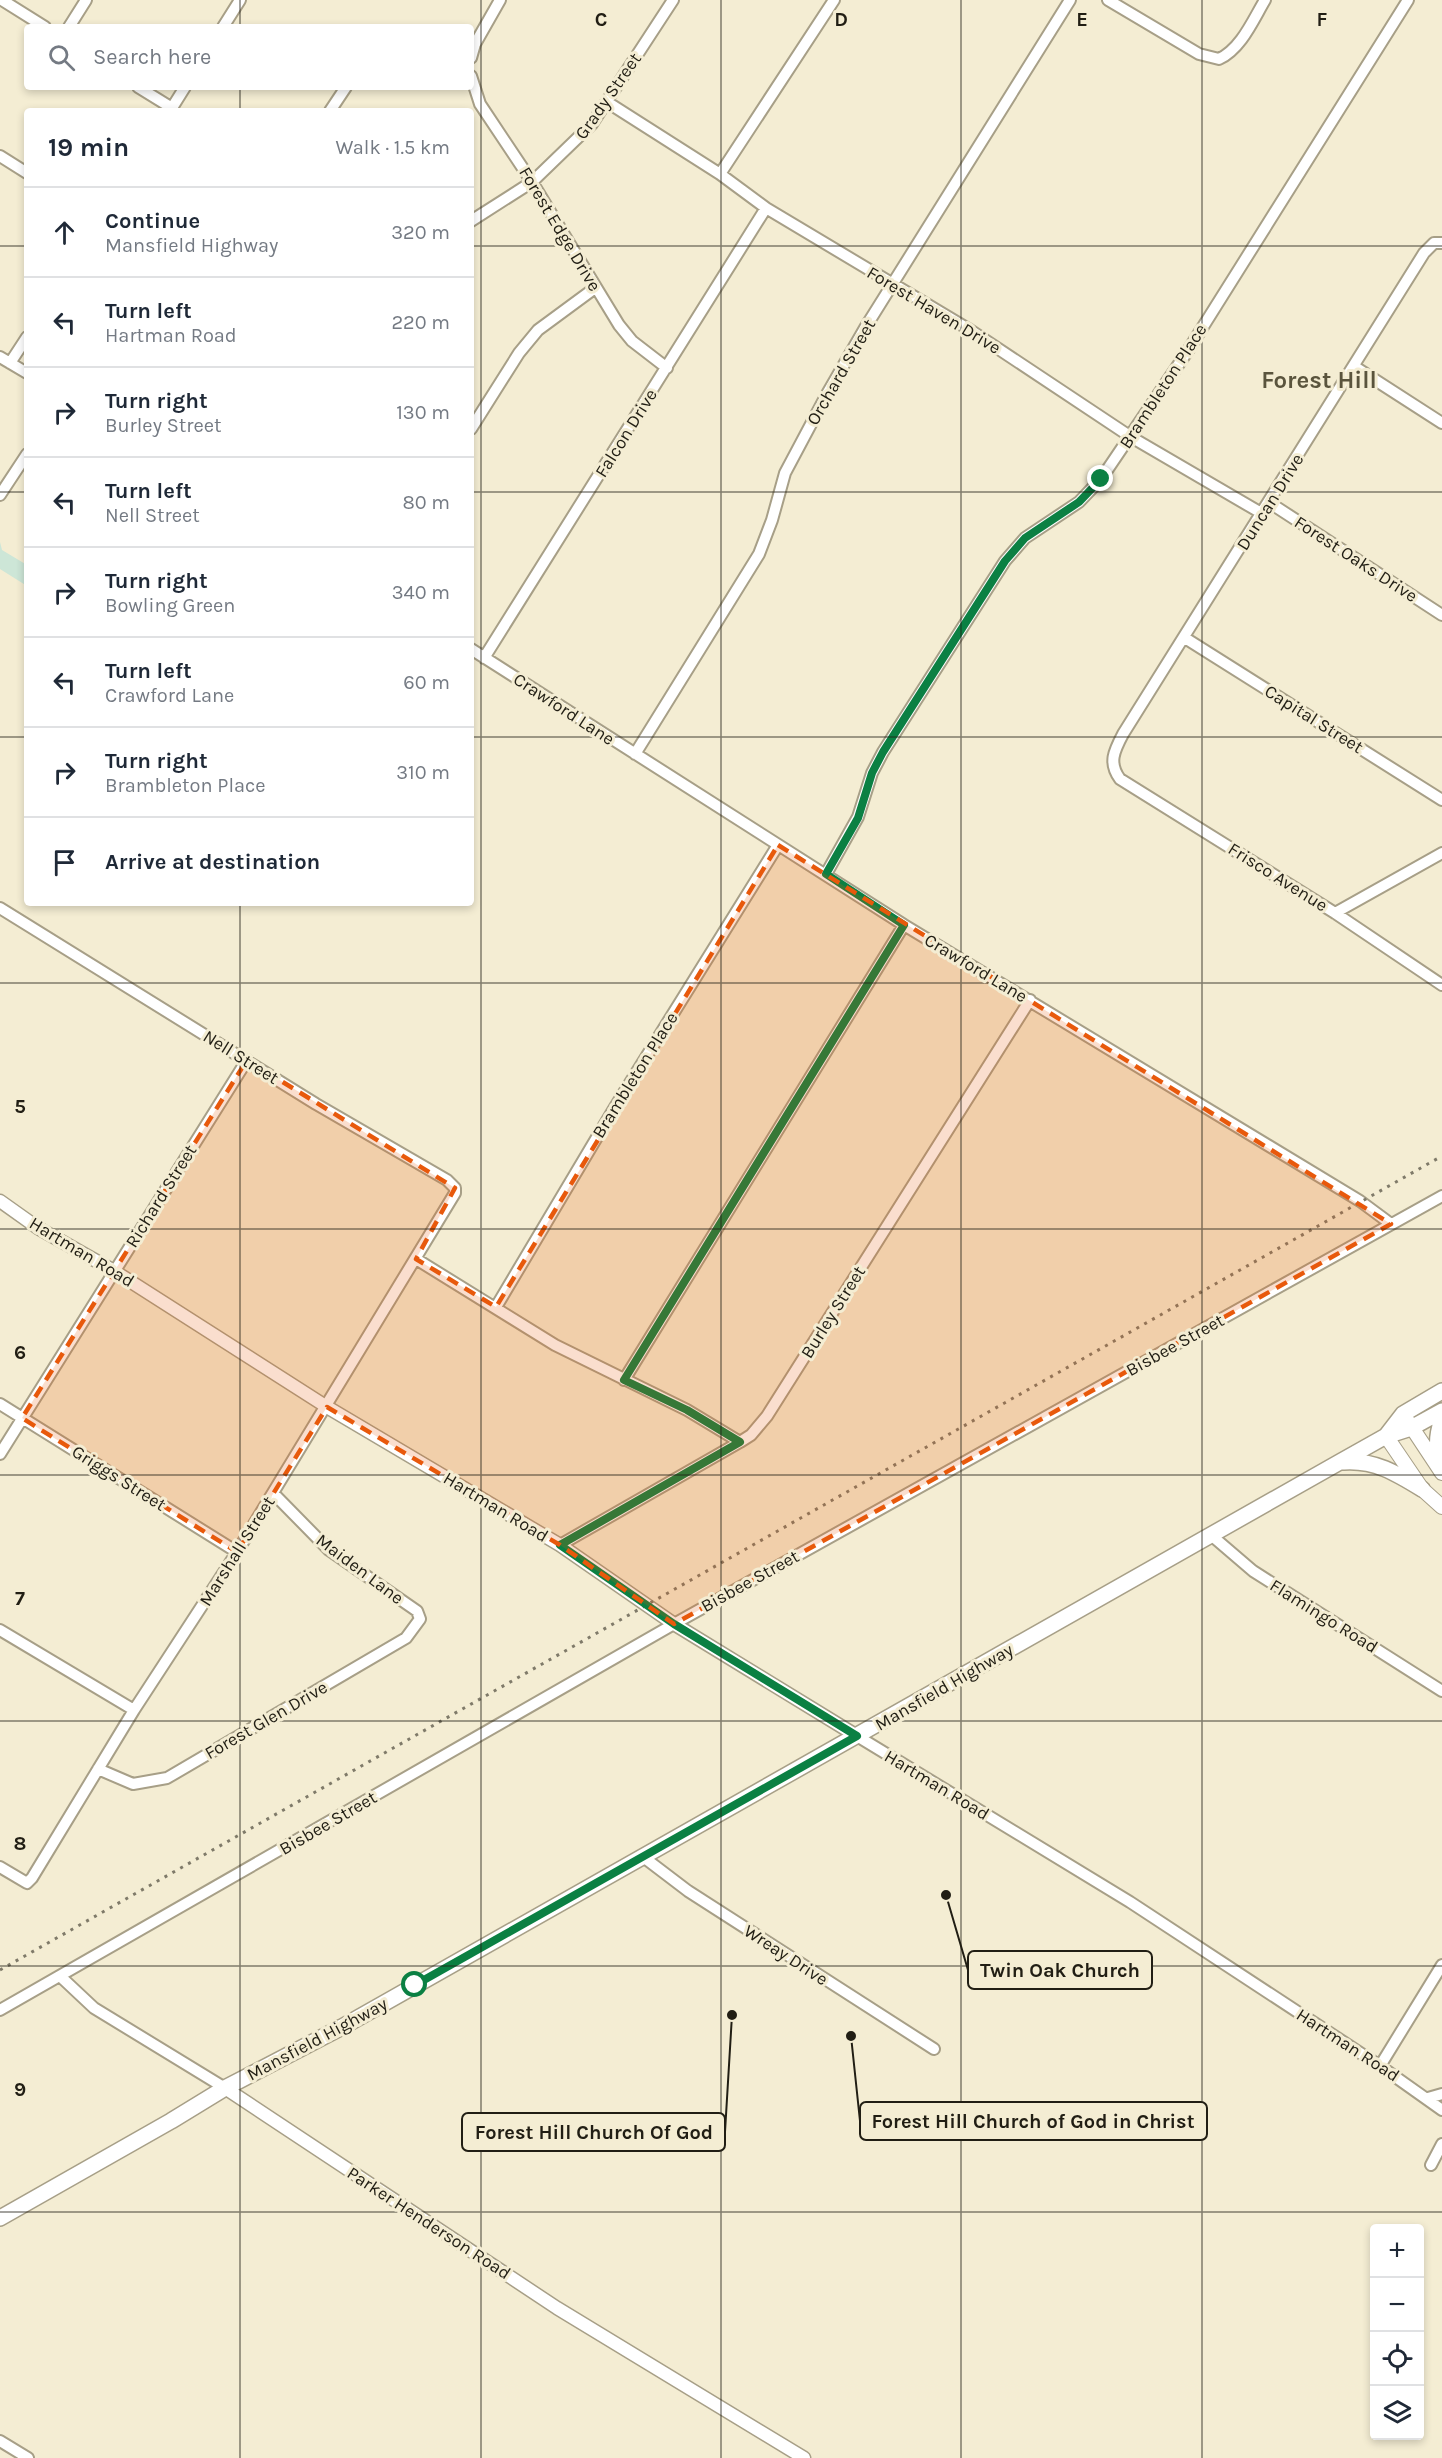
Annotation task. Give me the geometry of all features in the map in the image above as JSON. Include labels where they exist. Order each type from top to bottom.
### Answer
[{"type":"main road","name":"Mansfield Highway","points":[[1386,1436],[1403,1414],[1442,1391]]},
{"type":"main road","name":"Mansfield Highway","points":[[0,2218],[225,2088],[342,2027],[1386,1436],[1411,1428],[1442,1411]]},
{"type":"main road","points":[[1403,1414],[1442,1473]]},
{"type":"main road","points":[[1442,1419],[1436,1438],[1437,1452],[1442,1467]]},
{"type":"main road","points":[[1386,1436],[1422,1489]]},
{"type":"main road","points":[[1338,1463],[1362,1461],[1381,1466],[1422,1489],[1442,1507]]},
{"type":"street","points":[[2,0],[40,24]]},
{"type":"street","points":[[71,24],[86,0]]},
{"type":"street","points":[[225,24],[240,0]]},
{"type":"street","points":[[474,48],[500,0]]},
{"type":"street","name":"Grady Street","points":[[474,219],[532,182],[572,146],[607,102],[673,0]]},
{"type":"street","points":[[720,174],[834,0]]},
{"type":"street","name":"Orchard Street","points":[[635,754],[759,554],[772,520],[785,473],[838,375],[1070,0]]},
{"type":"street","points":[[1108,0],[1199,54],[1220,59],[1230,54],[1265,0]]},
{"type":"street","name":"Brambleton Place","points":[[826,874],[858,818],[872,773],[883,752],[1005,561],[1025,538],[1079,502],[1101,479],[1131,437],[1408,0]]},
{"type":"street","name":"Forest Edge Drive","points":[[474,85],[480,104],[532,182],[595,288],[632,341],[667,368]]},
{"type":"street","points":[[142,90],[168,108]]},
{"type":"street","points":[[172,108],[183,90]]},
{"type":"street","points":[[332,108],[344,90]]},
{"type":"street","name":"Forest Haven Drive","points":[[607,102],[720,174],[765,208],[970,330],[1131,437],[1263,514]]},
{"type":"street","points":[[0,156],[24,171]]},
{"type":"street","name":"Falcon Drive","points":[[484,658],[765,208]]},
{"type":"street","name":"Duncan Drive","points":[[1114,771],[1112,760],[1116,747],[1424,253],[1434,243],[1442,243]]},
{"type":"street","points":[[474,424],[519,353],[538,330],[595,288]]},
{"type":"street","points":[[10,363],[24,342]]},
{"type":"street","points":[[0,357],[24,371]]},
{"type":"street","points":[[1355,367],[1442,423]]},
{"type":"street","points":[[0,495],[24,459]]},
{"type":"street","name":"Forest Oaks Drive","points":[[1270,503],[1442,615]]},
{"type":"street","name":"Capital Street","points":[[1185,638],[1442,800]]},
{"type":"street","name":"Crawford Lane","points":[[474,651],[904,925],[1360,1201],[1391,1224]]},
{"type":"street","name":"Frisco Avenue","points":[[1114,771],[1120,779],[1335,913],[1442,985]]},
{"type":"street","name":"Brambleton Place","points":[[496,1307],[615,1107],[778,845]]},
{"type":"street","points":[[1335,913],[1442,853]]},
{"type":"street","name":"Nell Street","points":[[0,908],[316,1104],[447,1180],[455,1188],[455,1193],[442,1216]]},
{"type":"street","points":[[624,1380],[904,925]]},
{"type":"street","name":"Burley Street","points":[[560,1545],[740,1442],[767,1416],[1030,1000]]},
{"type":"street","name":"Richard Street","points":[[0,1454],[247,1060]]},
{"type":"street","name":"Bisbee Street","points":[[0,2010],[674,1624],[1442,1196]]},
{"type":"street","name":"Hartman Road","points":[[0,1201],[38,1228],[114,1271],[327,1407],[560,1545],[674,1624],[1130,1902],[1380,2066],[1442,2110]]},
{"type":"street","name":"Marshall Street","points":[[0,1867],[27,1883],[134,1710],[237,1552],[442,1216]]},
{"type":"street","points":[[416,1259],[555,1345],[687,1410],[740,1442]]},
{"type":"street","name":"Griggs Street","points":[[0,1404],[237,1552]]},
{"type":"street","name":"Maiden Lane","points":[[273,1494],[329,1550],[417,1611],[420,1619]]},
{"type":"street","name":"Flamingo Road","points":[[1211,1535],[1252,1571],[1442,1691]]},
{"type":"street","name":"Forest Glen Drive","points":[[98,1769],[133,1784],[167,1778],[406,1638],[420,1619]]},
{"type":"street","points":[[0,1630],[134,1710]]},
{"type":"street","name":"Wreay Drive","points":[[642,1856],[688,1890],[934,2049]]},
{"type":"street","points":[[1380,2066],[1442,1965]]},
{"type":"street","name":"Parker Henderson Road","points":[[61,1977],[94,2008],[225,2088],[556,2308],[804,2458]]},
{"type":"street","points":[[1428,2098],[1442,2094]]},
{"type":"street","points":[[1431,2165],[1442,2144]]},
{"type":"street","points":[[0,2440],[28,2458]]},
{"type":"highlighted area","points":[[778,845],[1391,1224],[674,1624],[560,1545],[327,1407],[237,1552],[22,1418],[247,1060],[455,1188],[416,1259],[496,1307]]},
{"type":"green space","points":[[0,542],[2,550],[24,563],[24,584],[0,569]]},
{"type":"railway","points":[[0,1970],[1442,1156]]},
{"type":"place","name":"Twin Oak Church","points":[[946,1895]]},
{"type":"place","name":"Forest Hill Church Of God","points":[[732,2015]]},
{"type":"place","name":"Forest Hill Church of God in Christ","points":[[851,2036]]},
{"type":"district","name":"Forest Hill","points":[[1319,380]]},
{"type":"route","points":[[415,1985],[857,1736],[674,1624],[560,1545],[740,1442],[687,1410],[624,1380],[904,925],[826,874],[858,818],[872,773],[883,752],[1005,561],[1025,538],[1079,502],[1101,479]]}]
